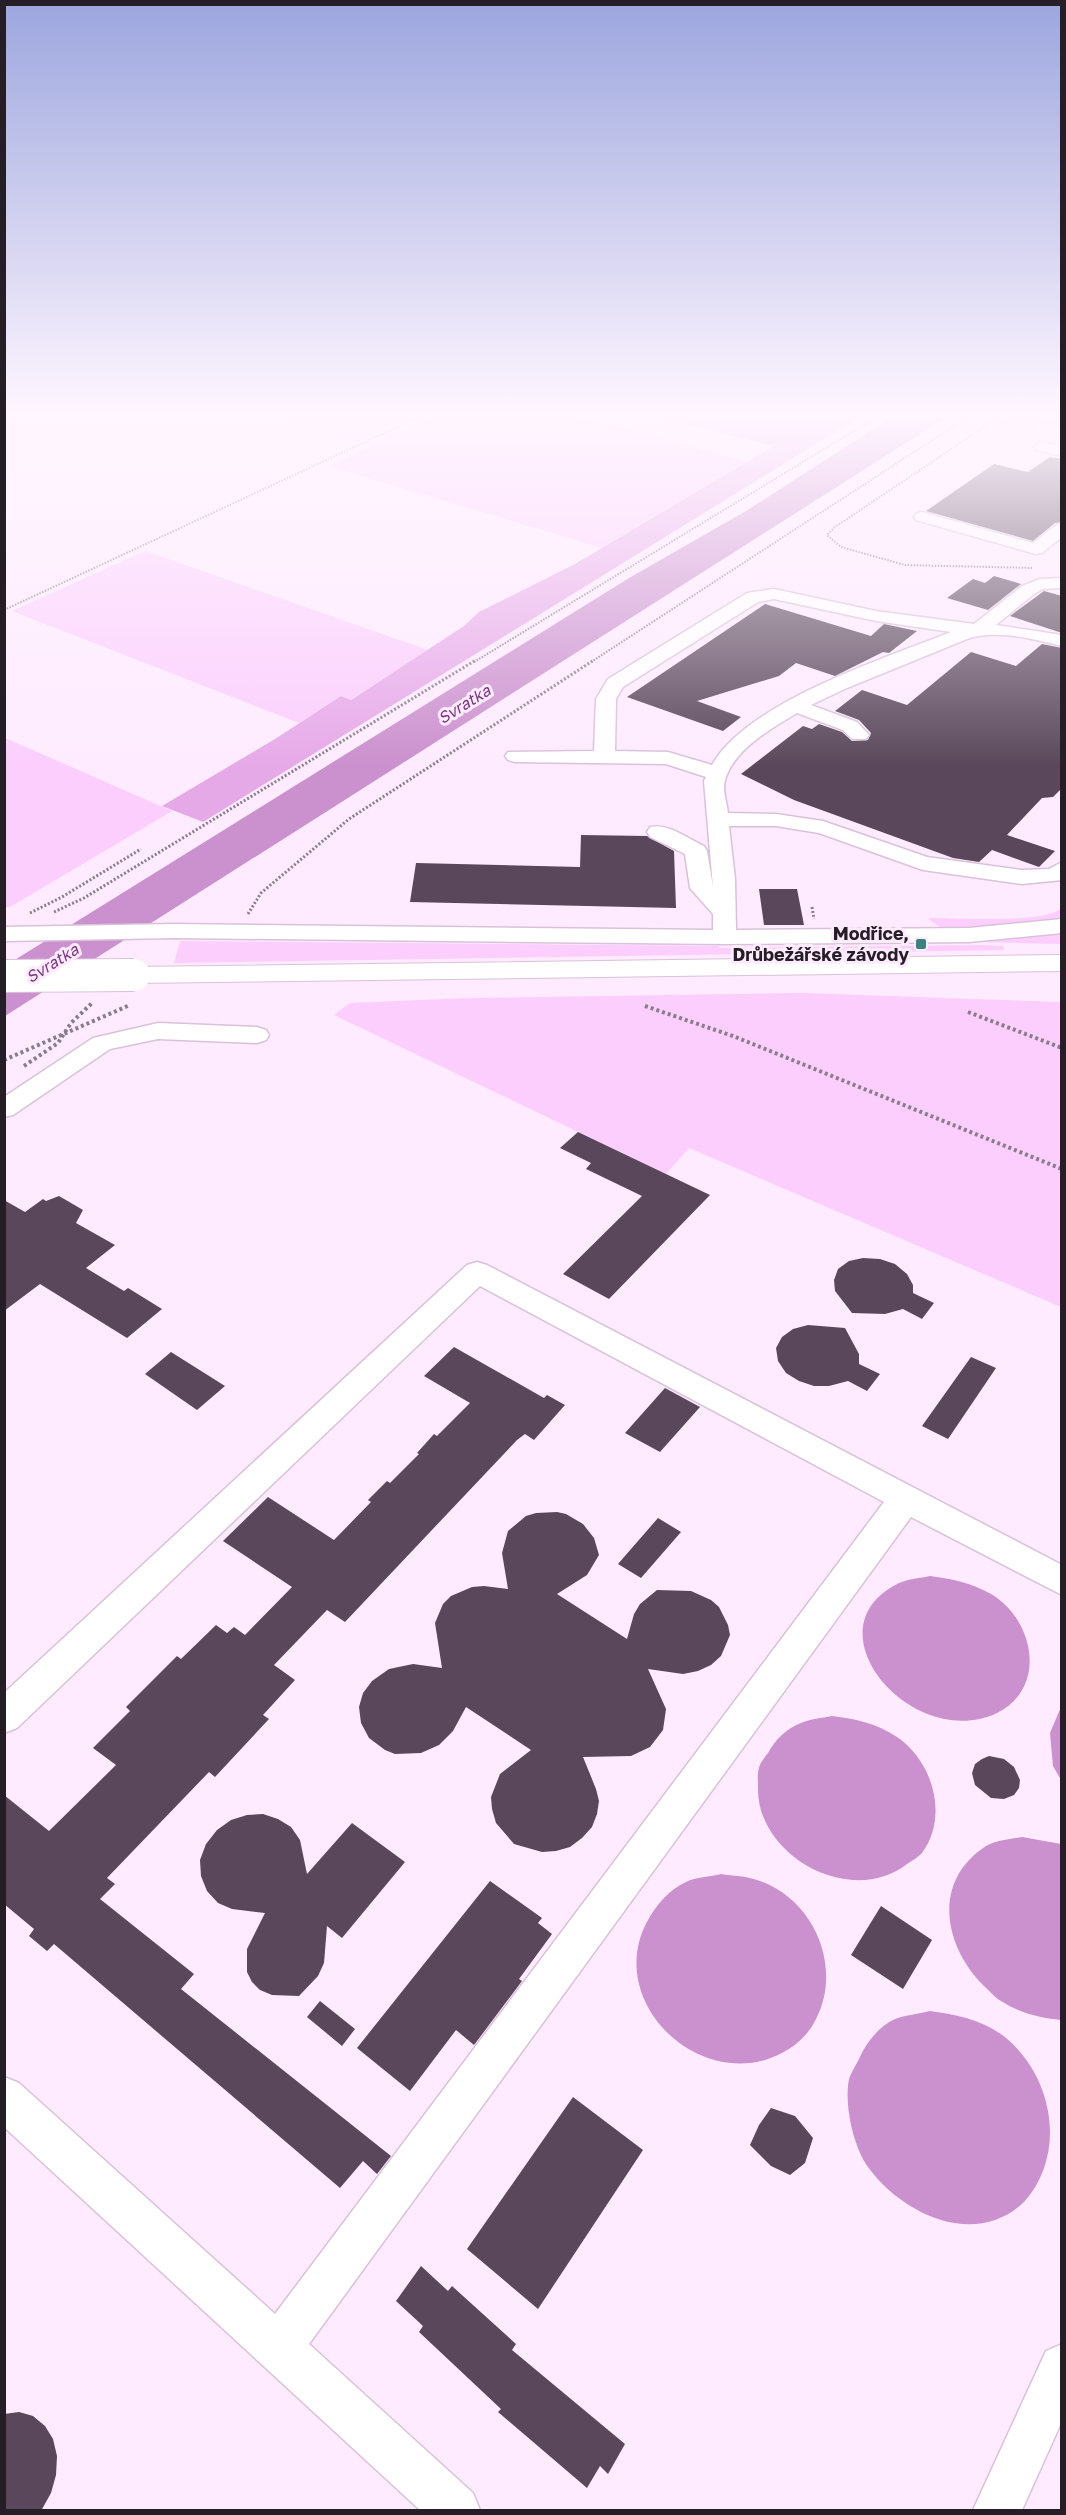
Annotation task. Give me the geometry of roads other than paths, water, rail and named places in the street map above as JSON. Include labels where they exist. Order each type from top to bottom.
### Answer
[{"type":"main road","points":[[4,976],[1062,963]]},
{"type":"street","points":[[977,532],[1036,549],[1058,532]]},
{"type":"street","points":[[725,937],[714,781],[716,773],[729,756],[752,733],[778,714],[890,663],[978,630],[1028,590],[1041,584],[1062,583]]},
{"type":"street","points":[[604,757],[606,699],[615,684],[753,597],[774,594],[876,616],[978,630],[1041,635],[1062,641]]},
{"type":"street","points":[[795,706],[850,726],[859,735]]},
{"type":"street","points":[[515,756],[668,758],[716,773]]},
{"type":"street","points":[[718,819],[776,820],[823,827],[923,863],[1022,877],[1055,875],[1062,869]]},
{"type":"street","points":[[658,832],[696,851],[701,888],[725,913]]},
{"type":"street","points":[[913,912],[926,935]]},
{"type":"street","points":[[4,934],[41,921],[174,931],[536,924],[725,937],[998,933],[1062,926]]},
{"type":"street","points":[[4,1109],[102,1043],[158,1031],[257,1035]]},
{"type":"street","points":[[4,1717],[477,1272],[1062,1581]]},
{"type":"street","points":[[278,2348],[906,1498]]},
{"type":"street","points":[[4,2098],[456,2511]]},
{"type":"street","points":[[997,2511],[1062,2367]]},
{"type":"water","name":"Svratka","points":[[709,532],[765,532],[5,1016],[5,966],[629,578]]},
{"type":"water","points":[[930,1576],[962,1582],[991,1594],[1006,1605],[1025,1636],[1029,1654],[1029,1671],[1024,1687],[1013,1702],[997,1713],[965,1721],[933,1716],[904,1702],[881,1680],[867,1655],[863,1628],[873,1603],[899,1583]]},
{"type":"water","points":[[1061,1707],[1061,1780],[1053,1766],[1050,1733]]},
{"type":"water","points":[[832,1716],[866,1722],[897,1737],[910,1747],[920,1760],[933,1790],[935,1823],[930,1839],[919,1856],[884,1876],[860,1880],[835,1877],[811,1868],[790,1853],[773,1834],[762,1812],[758,1770],[774,1744],[786,1731],[796,1725],[808,1720]]},
{"type":"water","points":[[1022,1837],[1061,1844],[1061,2020],[1023,2012],[997,1998],[970,1970],[959,1952],[952,1933],[949,1914],[951,1895],[957,1877],[969,1860],[990,1844]]},
{"type":"water","points":[[721,1874],[757,1880],[777,1889],[794,1902],[808,1918],[818,1937],[824,1957],[826,1978],[824,1999],[812,2027],[795,2045],[765,2060],[736,2063],[707,2058],[682,2045],[661,2026],[646,2003],[637,1976],[638,1948],[648,1920],[659,1903],[674,1889],[686,1882]]},
{"type":"water","points":[[930,2011],[970,2019],[998,2032],[1023,2055],[1035,2074],[1044,2096],[1049,2118],[1050,2141],[1046,2163],[1037,2183],[1024,2202],[1005,2216],[984,2223],[962,2224],[940,2220],[900,2199],[882,2184],[868,2167],[854,2137],[849,2112],[849,2079],[869,2041],[883,2026],[895,2019]]},
{"type":"place","name":"Modřice, Drůbežářské závody","points":[[921,944]]}]
